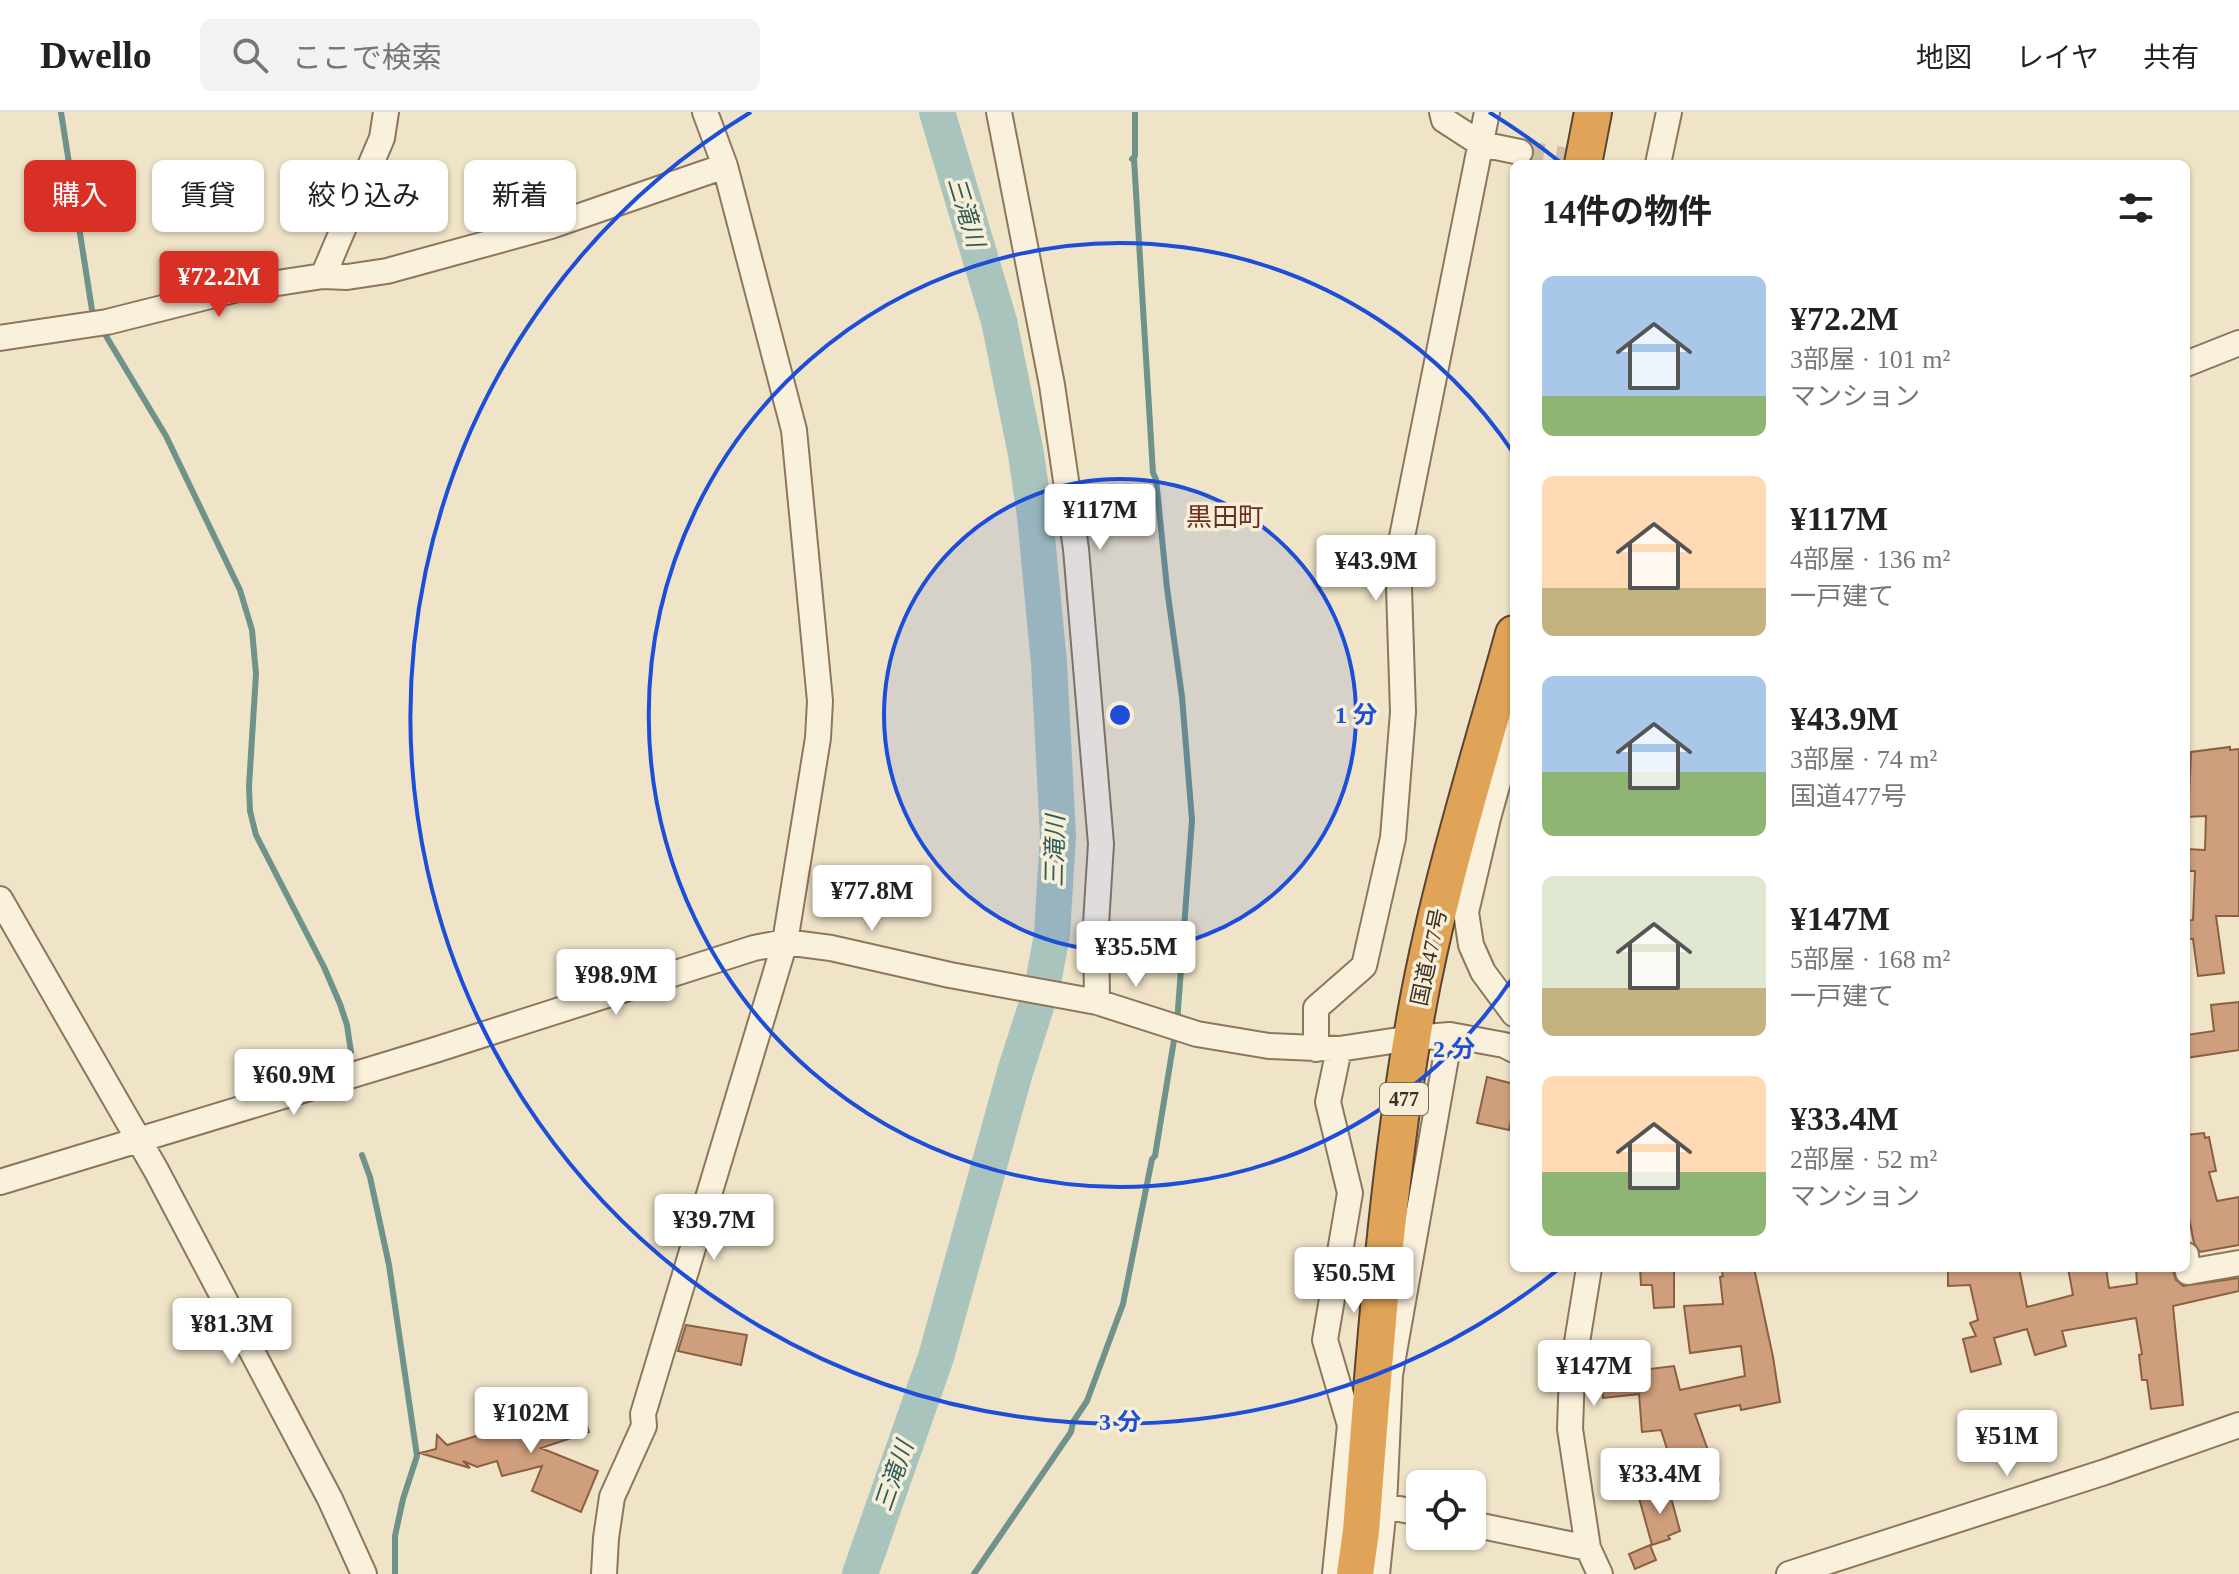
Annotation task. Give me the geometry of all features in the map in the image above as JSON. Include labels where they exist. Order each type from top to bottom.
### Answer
[{"type":"highway","points":[[1584,160],[1593,112]]},
{"type":"highway","name":"国道477号","points":[[1355,1574],[1382,1261],[1412,1038],[1432,935],[1510,649]]},
{"type":"street","points":[[323,276],[382,138],[386,112]]},
{"type":"street","points":[[604,1574],[612,1497],[644,1426],[643,1414],[785,942],[818,738],[820,701],[794,430],[725,166],[705,112]]},
{"type":"street","points":[[999,112],[1052,385],[1076,549],[1101,844],[1094,1002]]},
{"type":"street","points":[[1442,112],[1444,120],[1481,144],[1520,152]]},
{"type":"street","points":[[1335,1574],[1350,1425],[1325,1340],[1350,1193],[1328,1102],[1327,1049],[1316,1008],[1364,966],[1393,838],[1403,712],[1398,557],[1487,112]]},
{"type":"street","points":[[1659,160],[1669,112]]},
{"type":"street","points":[[0,338],[98,324],[238,289],[323,276],[347,277],[387,271],[551,226],[725,166]]},
{"type":"street","points":[[2190,362],[2239,343]]},
{"type":"street","points":[[1510,739],[1466,912],[1471,945],[1483,972],[1510,1009]]},
{"type":"street","points":[[0,899],[139,1138],[330,1499],[364,1574]]},
{"type":"street","points":[[0,1182],[382,1066],[754,948],[785,942],[831,948],[950,975],[1094,1002],[1197,1034],[1269,1046],[1327,1049],[1450,1035],[1510,1048]]},
{"type":"street","points":[[1377,1574],[1384,1506],[1390,1375],[1450,1035]]},
{"type":"street","points":[[2190,1272],[2239,1263]]},
{"type":"street","points":[[1588,1272],[1572,1373],[1570,1429],[1588,1548],[1600,1574]]},
{"type":"street","points":[[1789,1574],[2105,1472],[2239,1425]]},
{"type":"street","points":[[1384,1506],[1406,1510]]},
{"type":"street","points":[[1486,1527],[1588,1548]]},
{"type":"building","points":[[2230,747],[2230,750],[2239,749],[2239,916],[2216,916],[2224,973],[2198,976],[2193,939],[2190,939],[2195,871],[2190,871],[2190,849],[2205,850],[2206,816],[2190,817],[2191,752]]},
{"type":"building","points":[[2239,1002],[2239,1050],[2190,1057],[2190,1034],[2214,1031],[2211,1005]]},
{"type":"building","points":[[1487,1077],[1510,1083],[1509,1130],[1477,1123]]},
{"type":"building","points":[[2204,1133],[2205,1138],[2209,1137],[2216,1171],[2209,1172],[2217,1201],[2239,1197],[2239,1245],[2200,1252],[2194,1243],[2190,1223],[2190,1135]]},
{"type":"building","points":[[1640,1272],[1674,1272],[1674,1307],[1654,1308],[1652,1285],[1641,1285]]},
{"type":"building","points":[[1722,1272],[1755,1272],[1780,1402],[1741,1410],[1740,1405],[1695,1414],[1710,1456],[1714,1455],[1719,1480],[1680,1490],[1661,1430],[1642,1432],[1639,1394],[1603,1398],[1600,1375],[1674,1366],[1680,1390],[1745,1376],[1741,1346],[1690,1353],[1684,1306],[1723,1304],[1720,1277],[1723,1276]]},
{"type":"building","points":[[1948,1272],[2020,1272],[2027,1307],[2073,1295],[2069,1272],[2107,1272],[2109,1288],[2137,1284],[2136,1272],[2173,1272],[2183,1286],[2239,1278],[2239,1291],[2173,1306],[2183,1405],[2151,1409],[2147,1380],[2142,1380],[2139,1355],[2142,1354],[2136,1318],[2062,1331],[2066,1346],[2035,1355],[2027,1329],[1994,1338],[2001,1364],[1971,1372],[1963,1339],[1976,1336],[1970,1323],[1978,1320],[1970,1285],[1948,1286]]},
{"type":"building","points":[[686,1325],[747,1335],[741,1365],[678,1351]]},
{"type":"building","points":[[580,1404],[589,1432],[541,1448],[598,1471],[581,1512],[532,1491],[542,1466],[502,1476],[497,1461],[477,1467],[463,1461],[470,1468],[420,1453],[436,1449],[437,1435],[447,1445]]},
{"type":"building","points":[[1669,1490],[1680,1531],[1668,1536],[1670,1539],[1652,1545],[1639,1498]]},
{"type":"building","points":[[1650,1545],[1656,1560],[1635,1569],[1629,1554]]},
{"type":"waterway","points":[[61,112],[92,310],[96,317]]},
{"type":"waterway","name":"三滝川","points":[[860,1574],[936,1357],[1015,1072],[1042,988],[1052,935],[1058,835],[1049,663],[1026,454],[999,321],[937,112]]},
{"type":"waterway","points":[[1135,112],[1135,156],[1132,159],[1153,473],[1182,697],[1192,820],[1177,1023]]},
{"type":"waterway","points":[[103,331],[166,436],[240,590],[252,630],[256,674],[250,811],[256,835],[340,1004],[351,1052]]},
{"type":"waterway","points":[[974,1574],[1071,1432],[1073,1422],[1087,1401],[1123,1304],[1155,1156],[1175,1034]]},
{"type":"waterway","points":[[362,1155],[370,1177],[389,1265],[417,1456],[395,1536],[395,1574]]},
{"type":"tunnel","points":[[1520,152],[1568,160]]},
{"type":"district","name":"黒田町","points":[[1225,517]]}]
